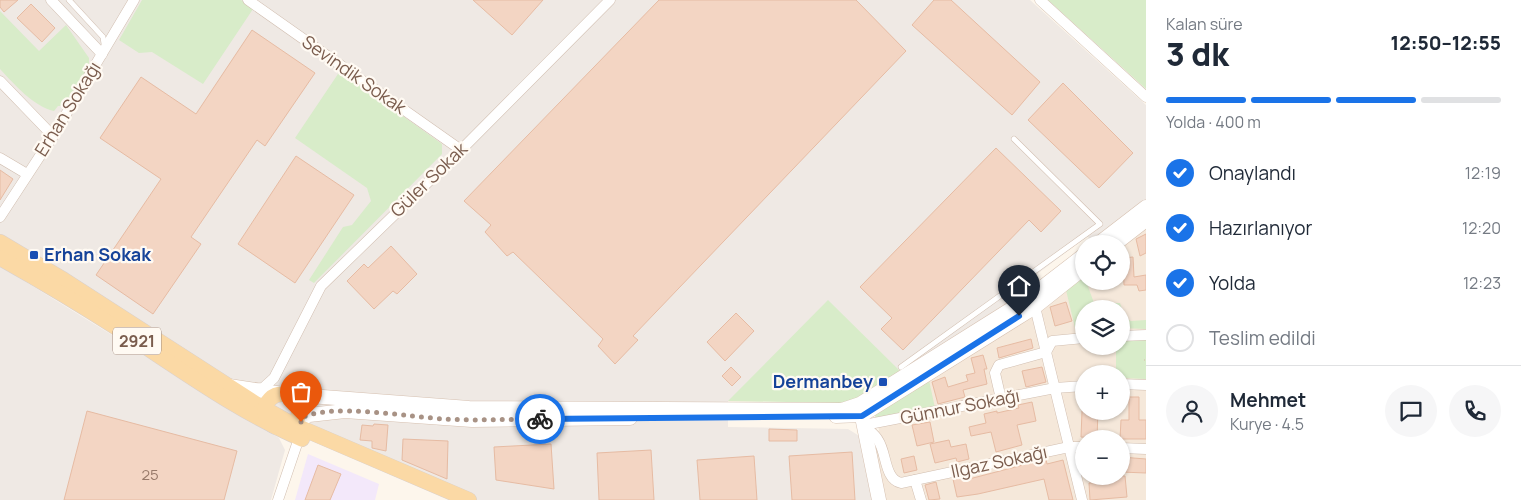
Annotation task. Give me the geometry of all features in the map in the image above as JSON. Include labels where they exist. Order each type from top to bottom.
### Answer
[{"type":"main road","points":[[0,242],[64,280],[228,386],[271,400],[337,444],[469,500]]},
{"type":"main road","name":"2921","points":[[0,258],[72,299],[231,403],[274,426]]},
{"type":"main road","points":[[271,400],[293,397],[299,405],[300,419]]},
{"type":"main road","points":[[271,400],[267,420],[274,426],[284,429],[300,419]]},
{"type":"main road","points":[[300,419],[446,500]]},
{"type":"street","points":[[50,0],[104,49]]},
{"type":"street","name":"Erhan Sokağı","points":[[0,217],[53,136],[134,0]]},
{"type":"street","name":"Sevindik Sokak","points":[[248,0],[461,150]]},
{"type":"street","name":"Güler Sokak","points":[[274,378],[321,286],[461,150],[610,0]]},
{"type":"street","points":[[1040,0],[1146,97]]},
{"type":"street","points":[[0,81],[53,136]]},
{"type":"street","points":[[0,158],[27,174]]},
{"type":"street","points":[[1110,235],[1146,207]]},
{"type":"street","points":[[1127,235],[1146,220]]},
{"type":"street","points":[[862,415],[986,324],[1028,299],[1075,262]]},
{"type":"street","points":[[278,500],[300,419],[309,414],[345,411],[472,420],[862,415],[1035,307],[1075,275]]},
{"type":"street","points":[[1035,307],[1082,500]]},
{"type":"street","points":[[1130,336],[1146,335]]},
{"type":"street","points":[[1001,398],[995,373],[999,365],[1046,352],[1052,341],[1075,339]]},
{"type":"street","points":[[228,386],[254,390],[263,388],[274,378]]},
{"type":"street","points":[[254,390],[271,400],[278,390],[275,386],[274,378]]},
{"type":"street","points":[[1130,385],[1146,386]]},
{"type":"street","name":"Günnur Sokağı","points":[[862,415],[1001,398],[1055,388],[1075,387]]},
{"type":"street","points":[[300,419],[469,408],[842,410],[862,415]]},
{"type":"street","points":[[337,444],[325,436],[320,423],[326,416],[345,411]]},
{"type":"street","points":[[862,415],[879,500]]},
{"type":"street","name":"Ilgaz Sokağı","points":[[862,415],[878,440],[890,475],[895,482],[901,483],[1075,447]]},
{"type":"street","points":[[1130,448],[1146,449]]},
{"type":"street","points":[[915,480],[921,500]]},
{"type":"lane","points":[[69,0],[103,37],[104,49]]},
{"type":"lane","points":[[902,367],[1100,224],[1014,139]]},
{"type":"lane","points":[[977,313],[986,324]]},
{"type":"lane","points":[[300,419],[311,380]]},
{"type":"shaded area","points":[[0,0],[1030,0],[1146,105],[1146,201],[1104,235],[1075,235],[1075,245],[1006,298],[1008,302],[901,372],[728,401],[728,427],[848,429],[861,437],[874,500],[455,500],[292,428],[0,236]]},
{"type":"shaded area","points":[[1146,226],[1146,500],[884,500],[872,443],[879,430],[875,415],[1075,282],[1075,290],[1130,290],[1130,239]]},
{"type":"shaded area","points":[[0,266],[279,438],[285,450],[271,500],[0,500]]},
{"type":"shaded area","points":[[308,454],[379,484],[375,500],[295,500]]},
{"type":"green space","points":[[142,0],[241,0],[253,9],[203,84],[152,52],[139,53],[119,40]]},
{"type":"green space","points":[[1048,0],[1146,0],[1146,89]]},
{"type":"green space","points":[[0,11],[39,51],[66,25],[89,58],[89,66],[66,106],[58,106],[54,111],[39,105],[0,69]]},
{"type":"green space","points":[[340,71],[442,144],[442,154],[314,283],[309,280],[343,227],[352,225],[371,201],[367,188],[295,138]]},
{"type":"green space","points":[[1075,283],[1075,290],[1089,290],[1093,300],[1075,300],[1075,328],[1066,290]]},
{"type":"green space","points":[[828,300],[901,372],[857,399],[839,403],[728,401]]},
{"type":"green space","points":[[1130,320],[1146,320],[1146,329],[1130,328]]},
{"type":"green space","points":[[1130,340],[1146,340],[1146,379],[1130,378],[1130,365],[1116,365],[1116,355],[1130,355]]},
{"type":"green space","points":[[929,380],[935,408],[876,420],[875,415]]},
{"type":"building","points":[[0,0],[18,0],[4,12],[0,7]]},
{"type":"building","points":[[473,0],[543,0],[512,35]]},
{"type":"building","points":[[659,0],[856,0],[906,51],[633,336],[638,340],[615,364],[598,346],[603,339],[513,252],[507,256],[485,232],[491,225],[464,201]]},
{"type":"building","points":[[934,0],[951,0],[1040,82],[1012,115],[912,25]]},
{"type":"building","points":[[31,4],[55,28],[42,42],[17,18]]},
{"type":"building","points":[[252,30],[315,73],[265,146],[257,140],[191,237],[201,244],[153,314],[96,275],[161,179],[100,138],[141,77],[196,114]]},
{"type":"building","points":[[1063,83],[1133,153],[1099,188],[1028,120]]},
{"type":"building","points":[[996,148],[1061,211],[1041,232],[1029,220],[903,350],[881,329],[892,318],[860,287]]},
{"type":"building","points":[[296,156],[354,195],[295,283],[238,244]]},
{"type":"building","points":[[0,170],[13,179],[0,200]]},
{"type":"building","points":[[1146,234],[1146,253],[1140,256],[1136,239]]},
{"type":"building","points":[[391,246],[417,274],[397,294],[393,291],[374,309],[347,281],[364,264],[368,268]]},
{"type":"building","points":[[1130,257],[1133,257],[1134,277],[1146,275],[1146,290],[1139,291],[1137,285],[1130,285]]},
{"type":"building","points":[[1066,302],[1072,321],[1055,326],[1050,307]]},
{"type":"building","points":[[736,313],[754,331],[725,361],[707,342]]},
{"type":"building","points":[[1031,339],[1033,348],[999,358],[997,348]]},
{"type":"building","points":[[983,355],[987,369],[984,369],[987,384],[963,390],[965,397],[938,404],[932,382],[945,377],[948,387],[968,381],[966,375],[975,373],[971,358]]},
{"type":"building","points":[[731,367],[741,377],[732,386],[722,376]]},
{"type":"building","points":[[1042,367],[1046,382],[1026,387],[1022,371]]},
{"type":"building","points":[[1130,397],[1139,397],[1139,420],[1146,420],[1146,439],[1130,439],[1130,430],[1120,430],[1121,420],[1130,420]]},
{"type":"building","points":[[1032,402],[1036,421],[1017,425],[1022,445],[996,452],[991,432],[971,436],[969,427],[986,423],[984,414],[1019,408],[1018,405]]},
{"type":"building","points":[[87,411],[237,451],[224,500],[64,500]]},
{"type":"building","points":[[1082,420],[1098,420],[1097,430],[1081,430]]},
{"type":"building","points":[[930,422],[934,442],[917,446],[912,425]]},
{"type":"building","points":[[374,424],[388,425],[386,451],[372,448],[372,441],[360,440],[362,425],[373,426]]},
{"type":"building","points":[[769,429],[797,430],[797,441],[769,441]]},
{"type":"building","points":[[403,439],[448,441],[447,479],[402,460]]},
{"type":"building","points":[[949,440],[951,447],[966,444],[969,459],[957,462],[956,458],[935,463],[930,444]]},
{"type":"building","points":[[551,444],[554,489],[496,480],[494,447]]},
{"type":"building","points":[[651,450],[654,500],[599,500],[597,453]]},
{"type":"building","points":[[852,452],[855,500],[792,500],[789,456]]},
{"type":"building","points":[[754,456],[757,500],[700,500],[697,460]]},
{"type":"building","points":[[914,456],[917,470],[904,473],[901,459]]},
{"type":"building","points":[[1130,458],[1146,459],[1146,473],[1130,472]]},
{"type":"building","points":[[1046,459],[1047,464],[1063,460],[1073,500],[1049,500],[1044,479],[957,497],[953,479],[962,477],[963,480],[973,478]]},
{"type":"building","points":[[318,465],[341,474],[330,500],[305,500]]},
{"type":"building","points":[[936,482],[940,499],[929,500],[925,485]]},
{"type":"building","points":[[1089,485],[1126,485],[1127,497],[1090,500]]},
{"type":"way so far","points":[[301,422],[300,419],[309,414],[331,411],[444,419],[540,419]]},
{"type":"place","name":"Erhan Sokak","points":[[34,255]]},
{"type":"place","name":"Dermanbey","points":[[883,382]]},
{"type":"route","points":[[540,419],[862,416],[1019,316]]}]
